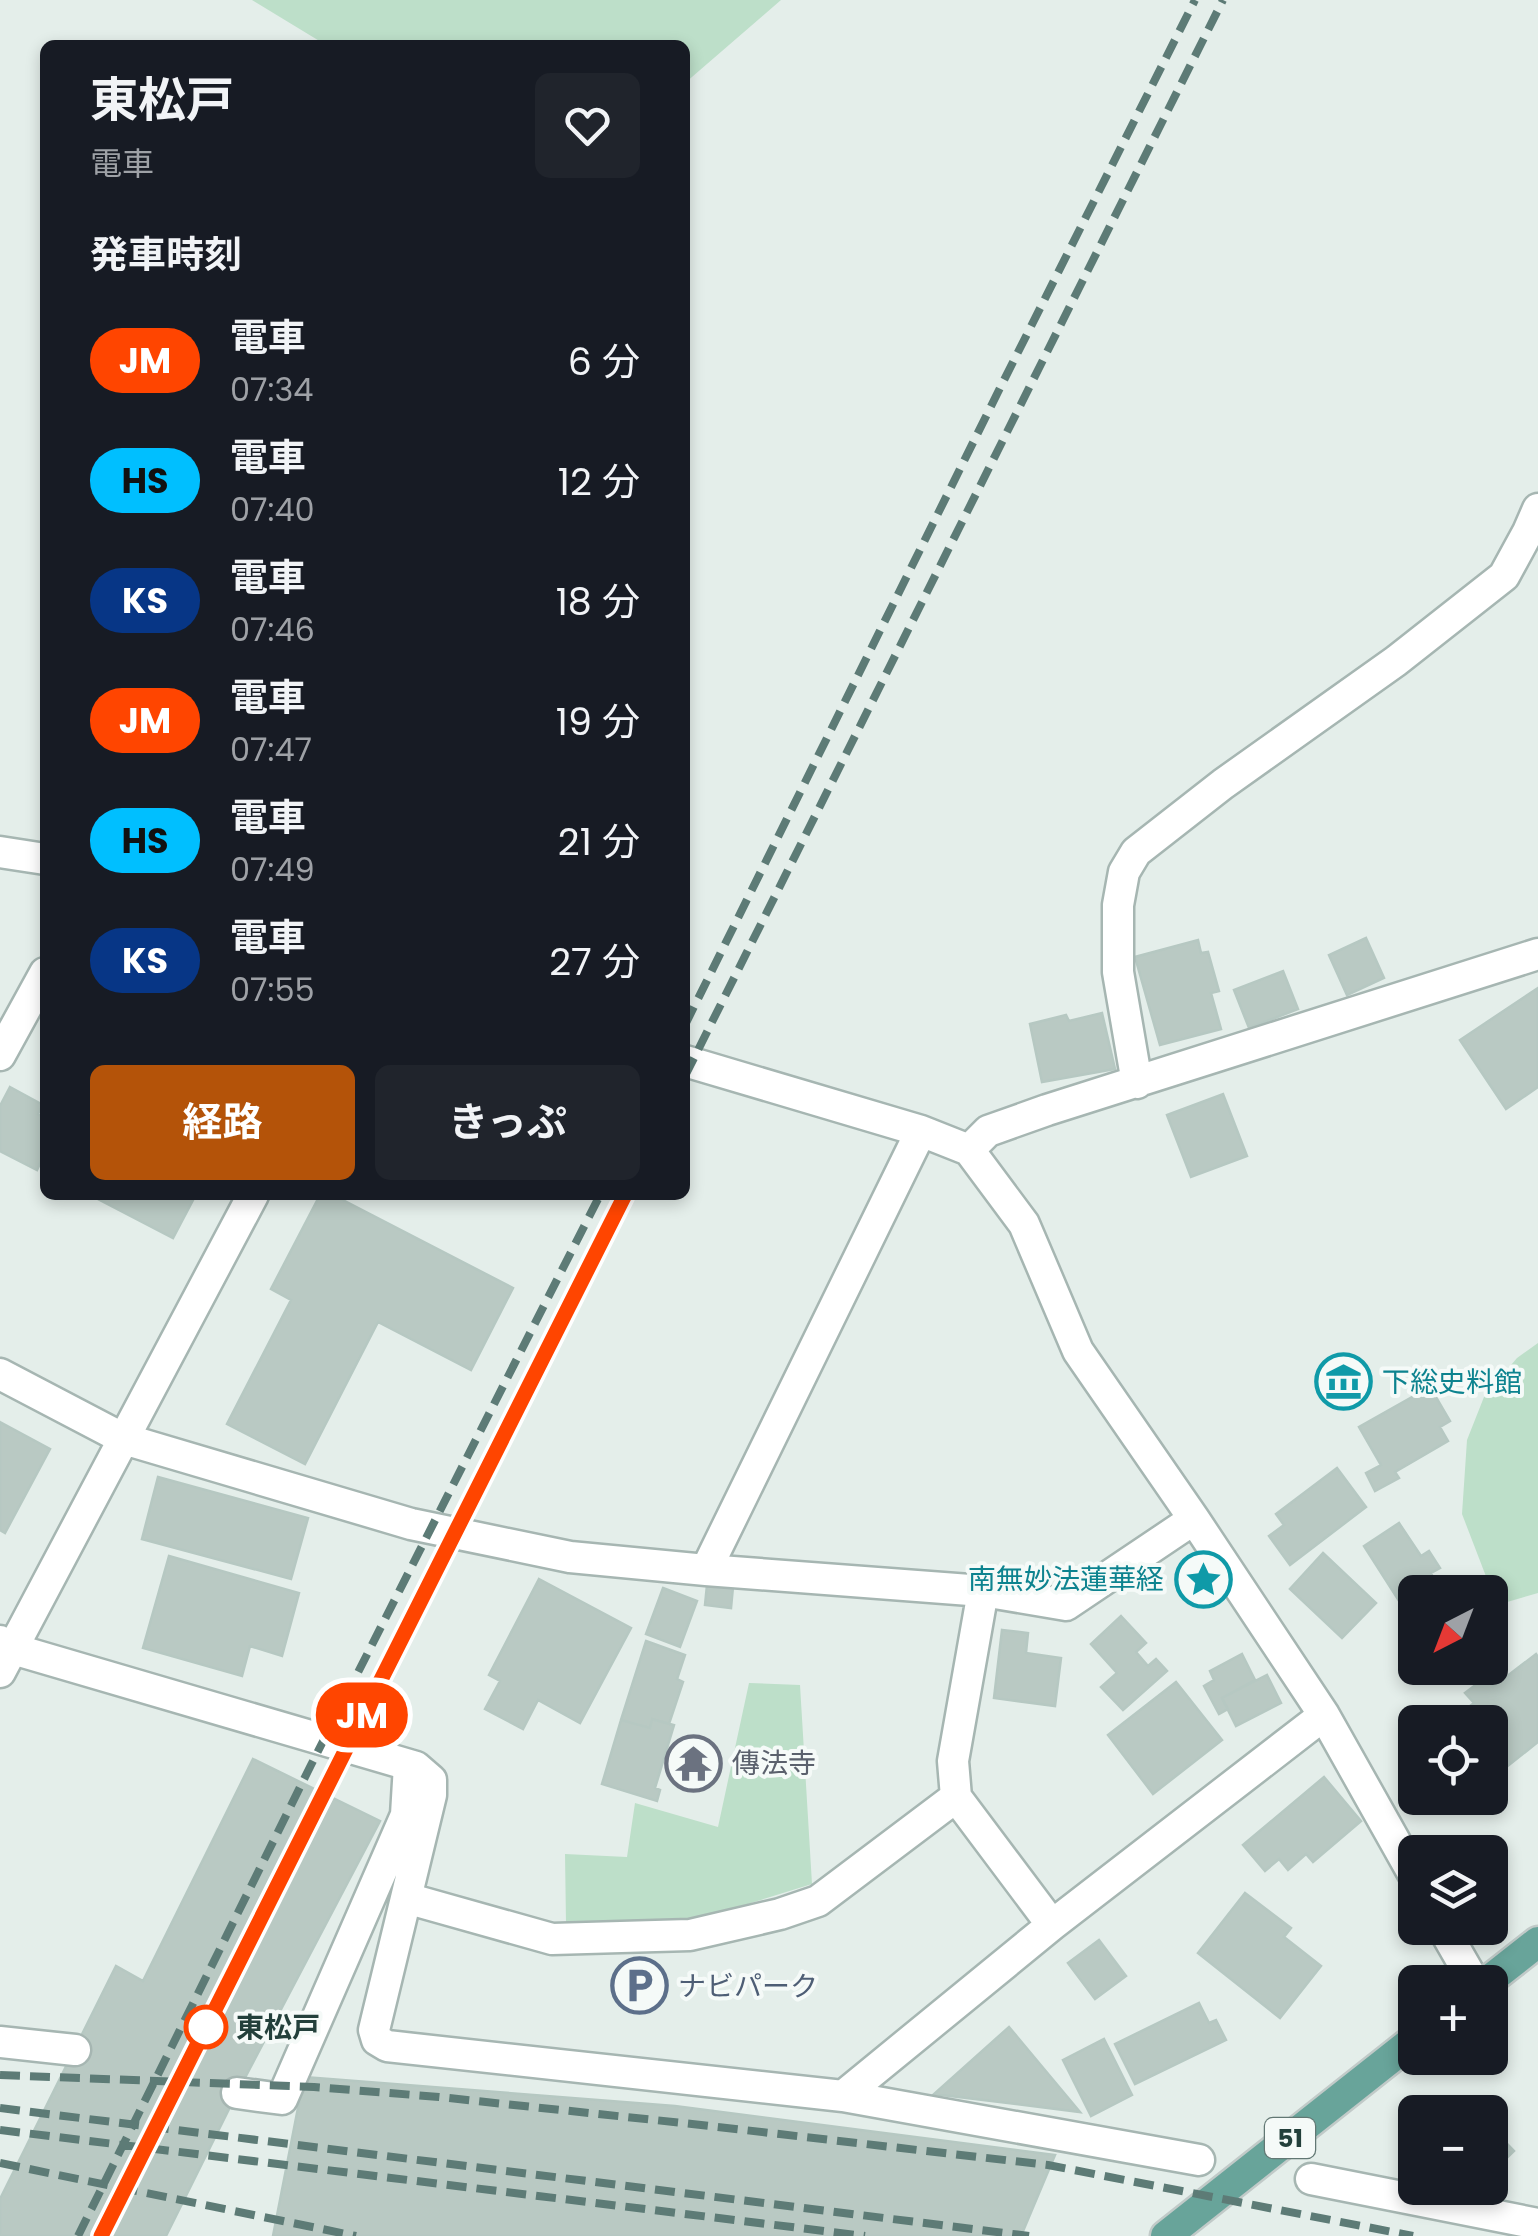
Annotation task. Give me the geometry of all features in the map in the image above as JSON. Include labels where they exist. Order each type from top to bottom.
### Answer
[{"type":"main road","points":[[1508,1966],[1538,1942]]},
{"type":"main road","name":"51","points":[[1166,2236],[1398,2052]]},
{"type":"street","points":[[1138,1083],[1118,972],[1118,905],[1124,872],[1136,852],[1223,784],[1396,662],[1504,576],[1538,509]]},
{"type":"street","points":[[0,852],[40,858]]},
{"type":"street","points":[[969,1150],[988,1131],[1047,1110],[1538,954]]},
{"type":"street","points":[[0,1055],[40,982]]},
{"type":"street","points":[[690,1062],[921,1131],[969,1150],[1024,1224],[1078,1351],[1324,1715],[1398,1847]]},
{"type":"street","points":[[706,1570],[921,1131]]},
{"type":"street","points":[[250,1200],[4,1654],[416,1767],[431,1780],[431,1795],[374,2030],[377,2040],[387,2046],[843,2096],[1199,2160]]},
{"type":"street","points":[[0,1374],[124,1439],[411,1524],[570,1557],[983,1591],[1066,1605],[1194,1519]]},
{"type":"street","points":[[983,1591],[954,1760],[956,1796],[1052,1925]]},
{"type":"street","points":[[843,2096],[1052,1925],[1324,1715]]},
{"type":"street","points":[[237,2093],[282,2099],[406,1815],[409,1766]]},
{"type":"street","points":[[406,1898],[552,1939],[690,1935],[818,1901],[956,1796]]},
{"type":"street","points":[[0,2042],[74,2050]]},
{"type":"street","points":[[1311,2178],[1538,2224]]},
{"type":"green space","points":[[252,0],[781,0],[690,79],[690,40],[318,40]]},
{"type":"green space","points":[[1538,1343],[1538,1593],[1508,1602],[1508,1575],[1485,1575],[1462,1514],[1467,1440],[1484,1397],[1517,1358]]},
{"type":"green space","points":[[749,1683],[800,1685],[812,1884],[696,1920],[566,1923],[565,1854],[627,1857],[635,1803],[718,1827]]},
{"type":"building","points":[[1366,938],[1384,978],[1347,995],[1329,955]]},
{"type":"building","points":[[1198,940],[1201,953],[1208,952],[1219,991],[1211,993],[1221,1029],[1160,1045],[1135,957]]},
{"type":"building","points":[[1283,971],[1298,1009],[1249,1028],[1234,990]]},
{"type":"building","points":[[1538,988],[1538,1087],[1506,1109],[1460,1040]]},
{"type":"building","points":[[1102,1013],[1115,1069],[1042,1082],[1030,1024],[1066,1015],[1069,1021]]},
{"type":"building","points":[[10,1087],[40,1103],[37,1170],[0,1151],[0,1106]]},
{"type":"building","points":[[1223,1094],[1247,1156],[1191,1177],[1167,1115]]},
{"type":"building","points":[[100,1200],[193,1200],[173,1238]]},
{"type":"building","points":[[317,1200],[343,1200],[513,1288],[471,1370],[378,1322],[305,1464],[227,1424],[291,1300],[271,1289]]},
{"type":"building","points":[[1430,1387],[1450,1421],[1440,1427],[1448,1441],[1395,1472],[1399,1478],[1375,1491],[1366,1473],[1381,1465],[1359,1427]]},
{"type":"building","points":[[0,1422],[50,1449],[5,1533],[0,1530]]},
{"type":"building","points":[[1337,1468],[1366,1507],[1290,1565],[1269,1536],[1284,1525],[1276,1514]]},
{"type":"building","points":[[158,1477],[308,1518],[291,1579],[142,1539]]},
{"type":"building","points":[[1399,1523],[1421,1556],[1429,1551],[1440,1568],[1432,1575],[1398,1575],[1398,1599],[1364,1546]]},
{"type":"building","points":[[1323,1553],[1376,1603],[1342,1638],[1290,1589]]},
{"type":"building","points":[[169,1556],[299,1593],[282,1656],[250,1646],[242,1676],[143,1648]]},
{"type":"building","points":[[539,1579],[631,1628],[580,1723],[538,1700],[523,1729],[485,1709],[500,1681],[489,1675]]},
{"type":"building","points":[[707,1585],[733,1587],[731,1608],[705,1605]]},
{"type":"building","points":[[663,1588],[697,1601],[680,1647],[646,1634]]},
{"type":"building","points":[[1121,1616],[1146,1643],[1136,1652],[1148,1666],[1156,1659],[1167,1671],[1123,1710],[1101,1687],[1117,1673],[1091,1644]]},
{"type":"building","points":[[1002,1630],[1028,1633],[1026,1653],[1061,1658],[1055,1706],[994,1698]]},
{"type":"building","points":[[646,1641],[685,1655],[677,1679],[683,1682],[669,1724],[652,1719],[650,1728],[621,1720]]},
{"type":"building","points":[[1242,1654],[1255,1680],[1222,1698],[1228,1709],[1219,1714],[1204,1686],[1214,1680],[1210,1671]]},
{"type":"building","points":[[1536,1654],[1538,1742],[1508,1766],[1508,1705],[1471,1705],[1474,1703],[1465,1693],[1476,1685],[1508,1685],[1508,1675]]},
{"type":"building","points":[[1267,1675],[1281,1703],[1236,1726],[1222,1698]]},
{"type":"building","points":[[1176,1682],[1222,1740],[1153,1794],[1108,1735]]},
{"type":"building","points":[[652,1719],[674,1725],[655,1788],[660,1790],[657,1801],[602,1784],[621,1720],[650,1728]]},
{"type":"building","name":"東松戸","points":[[253,1759],[380,1821],[166,2236],[0,2236],[0,2199],[116,1966],[143,1981]]},
{"type":"building","points":[[1324,1777],[1361,1821],[1313,1862],[1306,1854],[1288,1870],[1279,1859],[1265,1871],[1243,1845]]},
{"type":"building","points":[[1245,1893],[1291,1928],[1284,1937],[1321,1966],[1280,2018],[1198,1953]]},
{"type":"building","points":[[1099,1940],[1126,1976],[1095,1999],[1068,1963]]},
{"type":"building","points":[[1199,2003],[1209,2023],[1216,2020],[1226,2040],[1135,2084],[1115,2044]]},
{"type":"building","points":[[1009,2027],[1080,2112],[934,2094]]},
{"type":"building","points":[[1104,2039],[1132,2095],[1091,2116],[1063,2060]]},
{"type":"building","name":"東松戸","points":[[304,2077],[675,2106],[1055,2155],[1021,2236],[273,2236]]},
{"type":"railway","points":[[690,1015],[1195,0]]},
{"type":"railway","points":[[690,1066],[1223,0]]},
{"type":"railway","points":[[78,2236],[597,1200]]},
{"type":"railway","points":[[101,2236],[622,1200]]},
{"type":"railway","points":[[0,2075],[314,2087],[692,2124],[1048,2165],[1413,2236]]},
{"type":"railway","points":[[0,2108],[1029,2236]]},
{"type":"railway","points":[[0,2130],[865,2236]]},
{"type":"railway","points":[[0,2163],[356,2236]]},
{"type":"train","name":"JM","points":[[101,2236],[622,1200]]},
{"type":"place","name":"下総史料館","points":[[1343,1382]]},
{"type":"place","name":"南無妙法蓮華経","points":[[1203,1579]]},
{"type":"place","name":"傳法寺","points":[[693,1763]]},
{"type":"place","name":"ナビパーク","points":[[639,1986]]},
{"type":"place","name":"東松戸","points":[[206,2027]]}]
